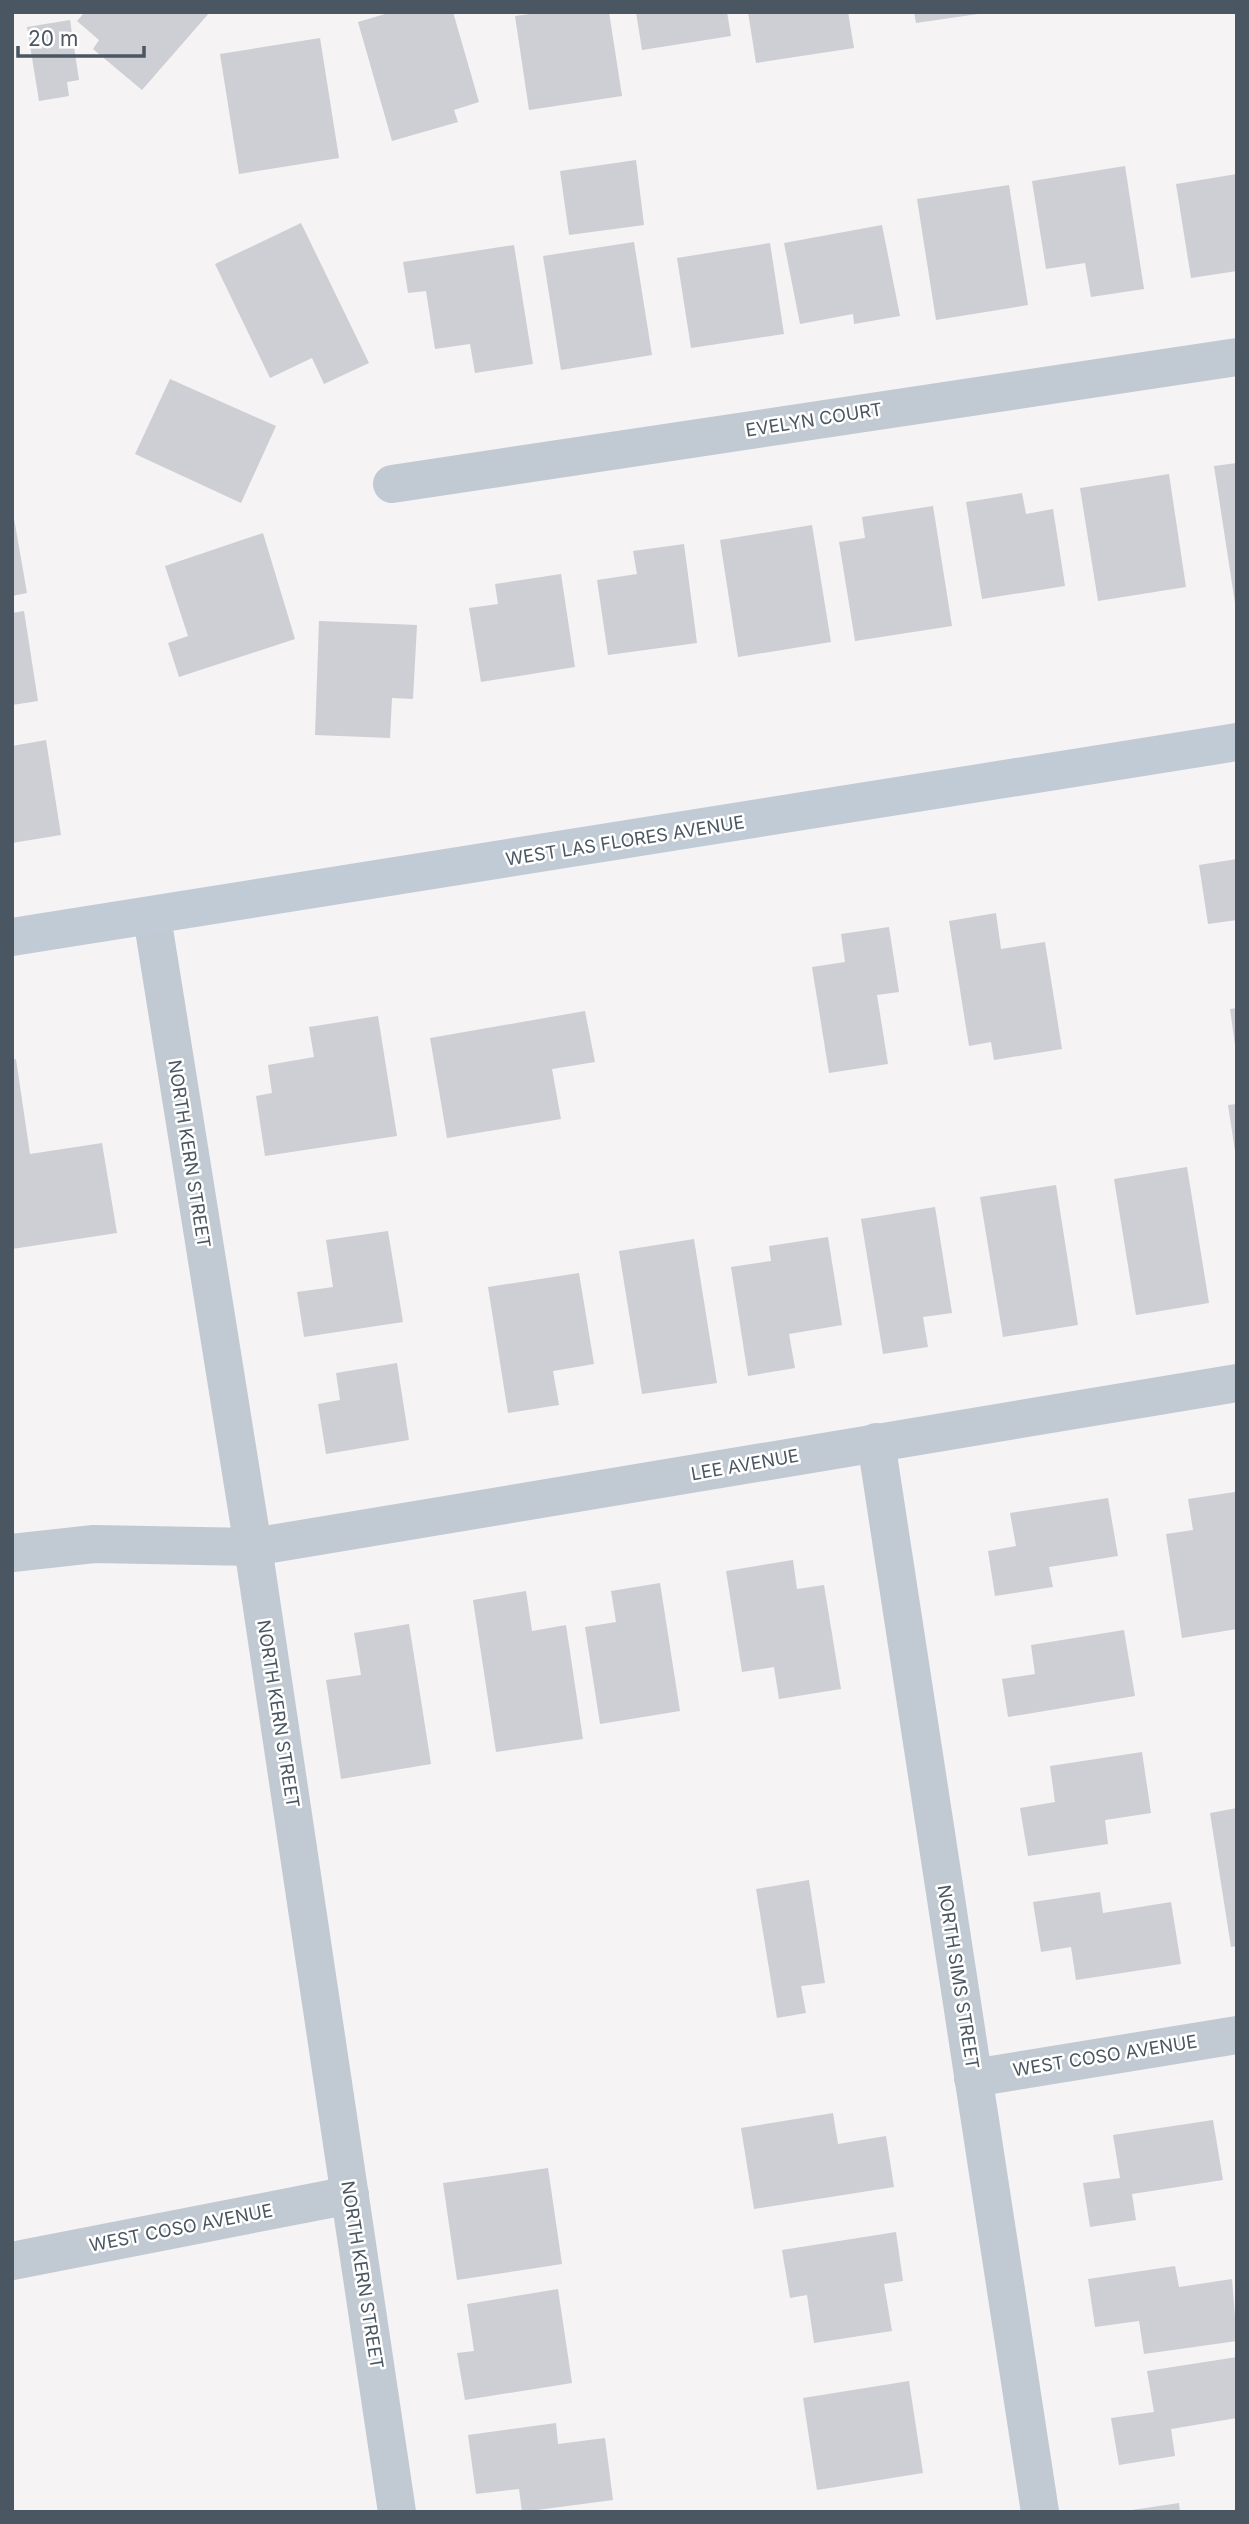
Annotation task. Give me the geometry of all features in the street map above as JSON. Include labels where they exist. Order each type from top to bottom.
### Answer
[{"type":"street","name":"EVELYN COURT","points":[[392,484],[1237,357]]},
{"type":"street","name":"WEST LAS FLORES AVENUE","points":[[12,937],[152,917],[1237,742]]},
{"type":"street","name":"NORTH KERN STREET","points":[[152,917],[253,1547],[397,2512]]},
{"type":"street","name":"LEE AVENUE","points":[[12,1553],[94,1544],[253,1547],[1237,1383]]},
{"type":"street","name":"NORTH SIMS STREET","points":[[876,1442],[1040,2512]]},
{"type":"street","name":"WEST COSO AVENUE","points":[[973,2078],[1237,2035]]},
{"type":"street","name":"WEST COSO AVENUE","points":[[12,2261],[350,2195]]},
{"type":"building","points":[[85,12],[210,12],[142,90],[93,49],[99,40],[77,21]]},
{"type":"building","points":[[392,12],[453,12],[479,102],[454,110],[458,122],[392,141],[358,22]]},
{"type":"building","points":[[544,12],[609,12],[622,96],[529,110],[515,16]]},
{"type":"building","points":[[636,12],[727,12],[731,36],[642,50]]},
{"type":"building","points":[[748,12],[848,12],[854,48],[756,63]]},
{"type":"building","points":[[914,12],[978,12],[978,14],[916,23]]},
{"type":"building","points":[[70,20],[79,80],[67,82],[69,96],[39,101],[27,27]]},
{"type":"building","points":[[320,38],[339,158],[239,174],[220,54]]},
{"type":"building","points":[[636,160],[644,225],[569,235],[560,171]]},
{"type":"building","points":[[1125,166],[1144,289],[1091,297],[1085,263],[1046,269],[1032,181]]},
{"type":"building","points":[[1237,174],[1237,271],[1191,278],[1176,184]]},
{"type":"building","points":[[1009,185],[1028,305],[936,320],[917,199]]},
{"type":"building","points":[[301,223],[369,363],[324,384],[312,358],[270,378],[215,264]]},
{"type":"building","points":[[882,225],[900,316],[854,324],[853,314],[800,324],[784,243]]},
{"type":"building","points":[[634,242],[652,355],[561,370],[543,256]]},
{"type":"building","points":[[770,243],[784,334],[691,348],[677,258]]},
{"type":"building","points":[[514,245],[533,364],[475,373],[470,344],[435,349],[426,291],[408,293],[403,262]]},
{"type":"building","points":[[170,379],[276,426],[241,503],[135,454]]},
{"type":"building","points":[[1237,463],[1237,603],[1235,603],[1214,466]]},
{"type":"building","points":[[1169,474],[1186,587],[1098,601],[1080,488]]},
{"type":"building","points":[[1022,493],[1026,514],[1053,509],[1065,586],[982,599],[966,502]]},
{"type":"building","points":[[933,506],[952,626],[855,641],[839,542],[865,538],[862,517]]},
{"type":"building","points":[[12,507],[27,593],[12,596]]},
{"type":"building","points":[[812,525],[831,642],[738,657],[720,540]]},
{"type":"building","points":[[263,533],[295,639],[179,677],[168,643],[188,636],[165,566]]},
{"type":"building","points":[[684,544],[697,643],[608,655],[597,580],[637,574],[633,551]]},
{"type":"building","points":[[561,574],[575,667],[481,682],[469,608],[498,604],[495,584]]},
{"type":"building","points":[[24,611],[38,701],[12,705],[12,613]]},
{"type":"building","points":[[319,621],[417,625],[413,699],[392,698],[390,738],[315,735]]},
{"type":"building","points":[[46,740],[61,835],[12,843],[12,746]]},
{"type":"building","points":[[1237,859],[1237,920],[1208,924],[1199,865]]},
{"type":"building","points":[[996,913],[1001,949],[1045,942],[1062,1049],[994,1060],[991,1042],[969,1046],[949,921]]},
{"type":"building","points":[[889,927],[899,992],[877,995],[888,1064],[829,1073],[812,967],[845,962],[841,934]]},
{"type":"building","points":[[1237,1008],[1237,1045],[1235,1045],[1230,1009]]},
{"type":"building","points":[[585,1011],[595,1062],[552,1069],[561,1119],[447,1138],[430,1038]]},
{"type":"building","points":[[378,1016],[397,1136],[265,1156],[256,1096],[272,1093],[268,1065],[314,1057],[309,1027]]},
{"type":"building","points":[[16,1059],[30,1154],[102,1143],[117,1233],[12,1249],[12,1060]]},
{"type":"building","points":[[1237,1104],[1237,1151],[1235,1151],[1228,1105]]},
{"type":"building","points":[[1187,1167],[1209,1303],[1136,1315],[1114,1179]]},
{"type":"building","points":[[1056,1185],[1078,1325],[1003,1337],[980,1197]]},
{"type":"building","points":[[935,1207],[952,1313],[923,1317],[928,1347],[883,1354],[861,1219]]},
{"type":"building","points":[[388,1231],[403,1322],[304,1337],[297,1292],[333,1287],[326,1240]]},
{"type":"building","points":[[828,1237],[842,1325],[789,1334],[795,1368],[748,1376],[731,1267],[771,1261],[769,1246]]},
{"type":"building","points":[[694,1239],[717,1383],[642,1394],[619,1251]]},
{"type":"building","points":[[579,1273],[594,1364],[553,1371],[559,1405],[508,1413],[488,1287]]},
{"type":"building","points":[[397,1363],[409,1440],[326,1454],[318,1404],[340,1400],[336,1373]]},
{"type":"building","points":[[1235,1492],[1237,1629],[1182,1638],[1166,1534],[1193,1530],[1188,1499]]},
{"type":"building","points":[[1108,1498],[1118,1556],[1049,1567],[1053,1587],[995,1596],[988,1551],[1016,1546],[1010,1513]]},
{"type":"building","points":[[793,1560],[797,1589],[824,1585],[841,1689],[779,1699],[774,1667],[742,1672],[726,1571]]},
{"type":"building","points":[[660,1583],[680,1711],[600,1724],[585,1627],[616,1622],[611,1591]]},
{"type":"building","points":[[526,1591],[532,1631],[566,1625],[583,1739],[496,1752],[473,1600]]},
{"type":"building","points":[[409,1624],[431,1764],[341,1779],[326,1680],[361,1675],[354,1633]]},
{"type":"building","points":[[1124,1630],[1135,1696],[1008,1717],[1002,1679],[1035,1674],[1031,1645]]},
{"type":"building","points":[[1142,1752],[1151,1813],[1105,1820],[1108,1844],[1028,1856],[1020,1808],[1055,1802],[1050,1766]]},
{"type":"building","points":[[1237,1808],[1237,1946],[1231,1947],[1210,1813]]},
{"type":"building","points":[[809,1880],[825,1983],[801,1986],[806,2013],[777,2018],[756,1889]]},
{"type":"building","points":[[1100,1892],[1103,1913],[1171,1902],[1181,1964],[1076,1980],[1071,1947],[1041,1952],[1033,1902]]},
{"type":"building","points":[[833,2113],[838,2144],[886,2136],[894,2187],[754,2209],[741,2128]]},
{"type":"building","points":[[1213,2120],[1223,2180],[1132,2194],[1136,2220],[1090,2227],[1083,2183],[1120,2178],[1113,2135]]},
{"type":"building","points":[[548,2168],[562,2264],[457,2280],[443,2183]]},
{"type":"building","points":[[896,2232],[903,2281],[884,2284],[892,2331],[814,2343],[807,2295],[790,2298],[782,2250]]},
{"type":"building","points":[[1175,2266],[1179,2287],[1232,2279],[1237,2341],[1144,2354],[1139,2321],[1095,2327],[1088,2279]]},
{"type":"building","points":[[558,2289],[572,2383],[465,2400],[457,2353],[474,2351],[467,2304]]},
{"type":"building","points":[[1237,2357],[1237,2418],[1171,2429],[1175,2456],[1119,2465],[1111,2418],[1154,2412],[1147,2371]]},
{"type":"building","points":[[909,2381],[923,2473],[817,2490],[803,2398]]},
{"type":"building","points":[[556,2423],[558,2444],[605,2438],[613,2500],[522,2512],[519,2489],[476,2494],[468,2435]]},
{"type":"building","points":[[1179,2503],[1180,2512],[1132,2512],[1132,2510]]}]
